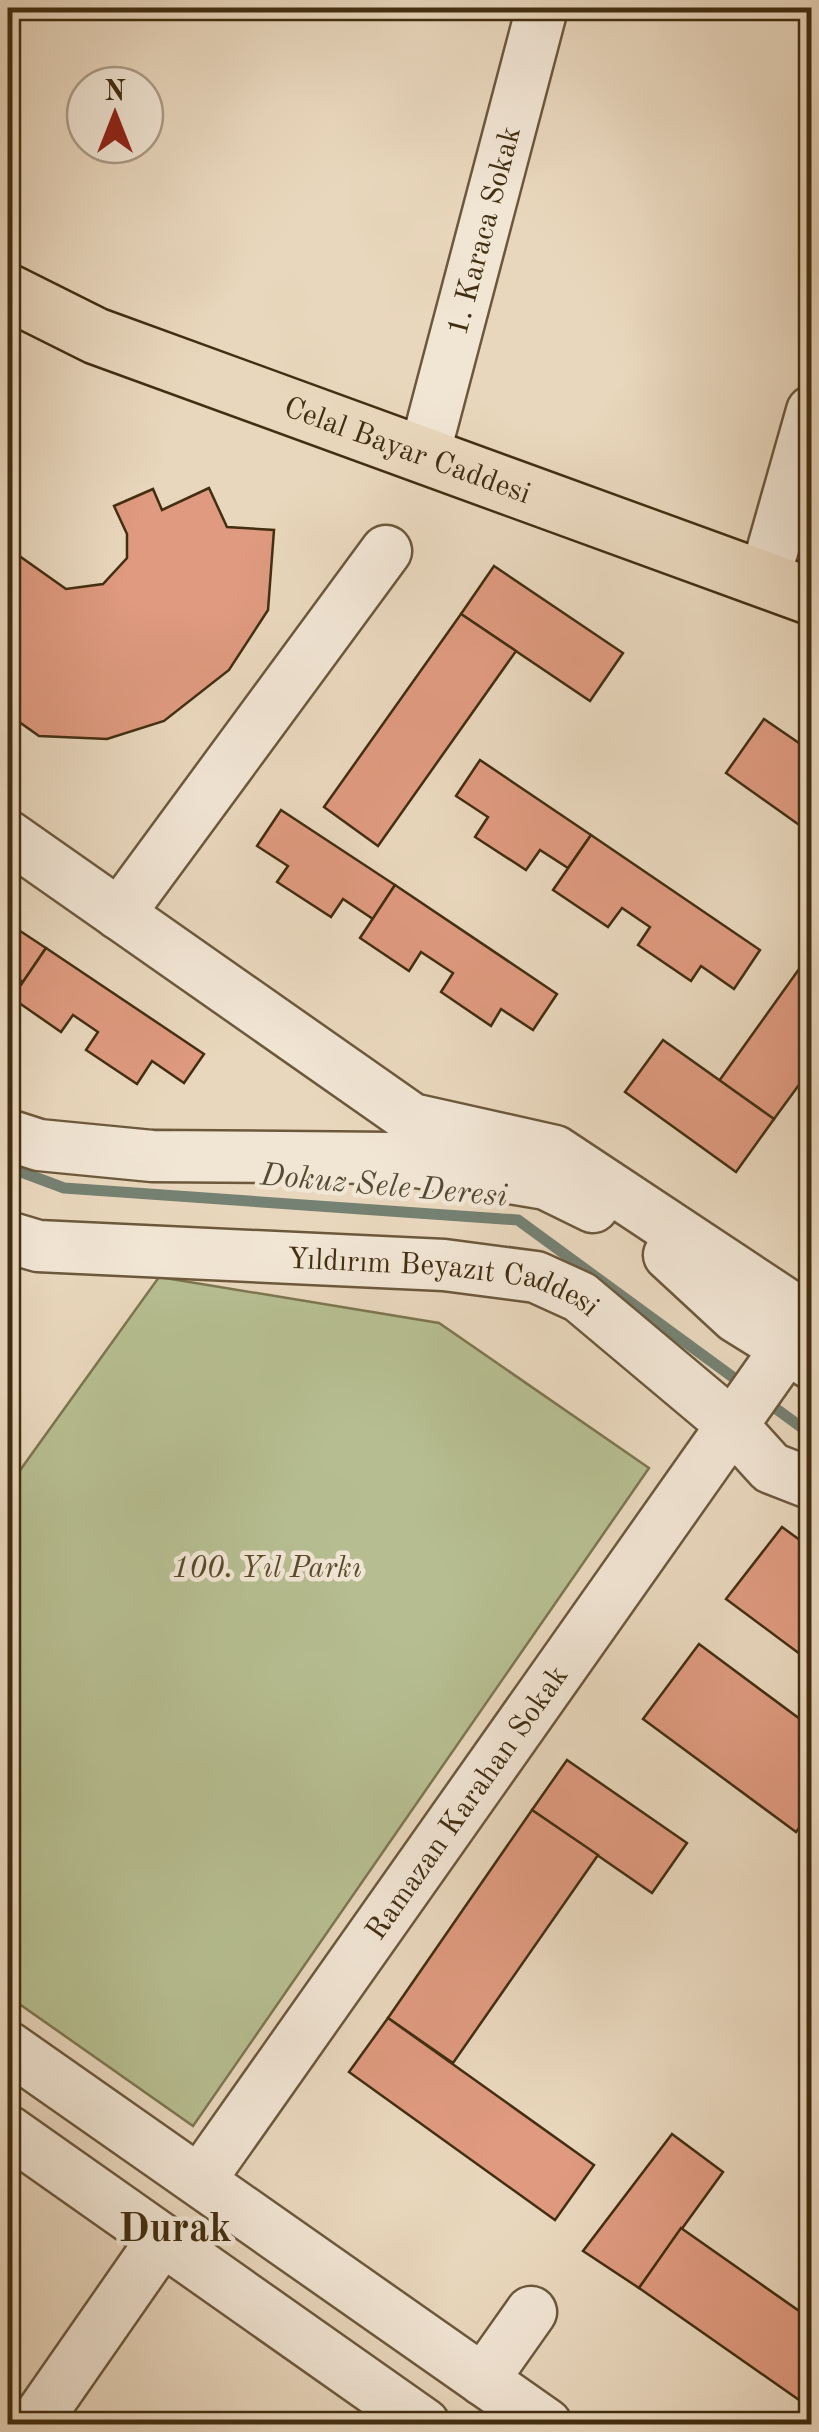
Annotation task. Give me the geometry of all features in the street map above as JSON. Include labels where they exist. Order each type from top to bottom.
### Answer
[{"type":"main road","name":"Celal Bayar Caddesi","points":[[8,292],[96,336],[788,588]]},
{"type":"street","name":"1. Karaca Sokak","points":[[424,455],[542,8]]},
{"type":"street","points":[[788,588],[812,411]]},
{"type":"street","points":[[119,914],[386,550]]},
{"type":"street","points":[[8,836],[412,1120],[555,1151],[805,1335]]},
{"type":"street","points":[[8,1134],[39,1145],[152,1156],[394,1158],[546,1184],[603,1211],[656,1247],[736,1317],[805,1335]]},
{"type":"street","name":"Yıldırım Beyazıt Caddesi","points":[[8,1237],[38,1246],[444,1265],[536,1277],[580,1298],[730,1423],[772,1468],[812,1484]]},
{"type":"street","name":"Ramazan Karahan Sokak","points":[[200,2180],[730,1423],[805,1335]]},
{"type":"street","points":[[8,2047],[546,2424]]},
{"type":"street","points":[[8,2132],[424,2424]]},
{"type":"street","points":[[162,2240],[183,2247],[195,2244],[212,2230],[218,2208],[209,2187],[200,2180]]},
{"type":"street","points":[[34,2424],[162,2240]]},
{"type":"street","points":[[483,2380],[531,2312]]},
{"type":"green space","name":"100. Yıl Parkı","points":[[159,1277],[439,1323],[649,1468],[193,2126],[8,1996],[8,1487]]},
{"type":"building","points":[[209,488],[227,527],[274,530],[268,610],[229,670],[164,721],[107,739],[39,736],[8,714],[8,548],[66,589],[103,584],[127,558],[127,534],[114,506],[153,489],[162,510]]},
{"type":"building","points":[[494,566],[623,653],[590,701],[461,614]]},
{"type":"building","points":[[461,614],[516,651],[378,846],[324,807]]},
{"type":"building","points":[[764,719],[812,752],[812,834],[726,773]]},
{"type":"building","points":[[480,760],[591,835],[568,868],[540,850],[526,870],[475,837],[488,817],[456,796]]},
{"type":"building","points":[[281,810],[395,885],[373,919],[343,899],[331,917],[277,882],[288,866],[257,846]]},
{"type":"building","points":[[591,835],[760,950],[734,989],[701,966],[691,981],[638,945],[650,927],[622,908],[608,927],[553,890]]},
{"type":"building","points":[[395,885],[557,994],[533,1030],[501,1009],[491,1026],[441,992],[453,973],[421,952],[409,971],[360,938]]},
{"type":"building","points":[[8,923],[46,948],[23,982],[8,972]]},
{"type":"building","points":[[46,948],[204,1054],[184,1083],[152,1061],[137,1084],[86,1050],[98,1032],[73,1015],[61,1032],[12,998]]},
{"type":"building","points":[[812,951],[812,1067],[774,1119],[719,1081]]},
{"type":"building","points":[[663,1040],[774,1119],[736,1172],[625,1092]]},
{"type":"building","points":[[782,1527],[812,1549],[812,1663],[726,1599]]},
{"type":"building","points":[[699,1644],[812,1728],[812,1811],[796,1832],[643,1719]]},
{"type":"building","points":[[567,1760],[687,1843],[652,1893],[532,1810]]},
{"type":"building","points":[[532,1810],[598,1855],[453,2063],[388,2018]]},
{"type":"building","points":[[388,2018],[594,2165],[555,2220],[349,2072]]},
{"type":"building","points":[[672,2134],[723,2172],[639,2288],[583,2251]]},
{"type":"building","points":[[681,2228],[812,2320],[812,2409],[639,2288]]},
{"type":"waterway","name":"Dokuz Sele Deresi","points":[[8,1167],[64,1188],[518,1220],[745,1386]]},
{"type":"waterway","name":"Dokuz Sele Deresi","points":[[764,1400],[812,1435]]},
{"type":"district","name":"Durak","points":[[175,2227]]}]
